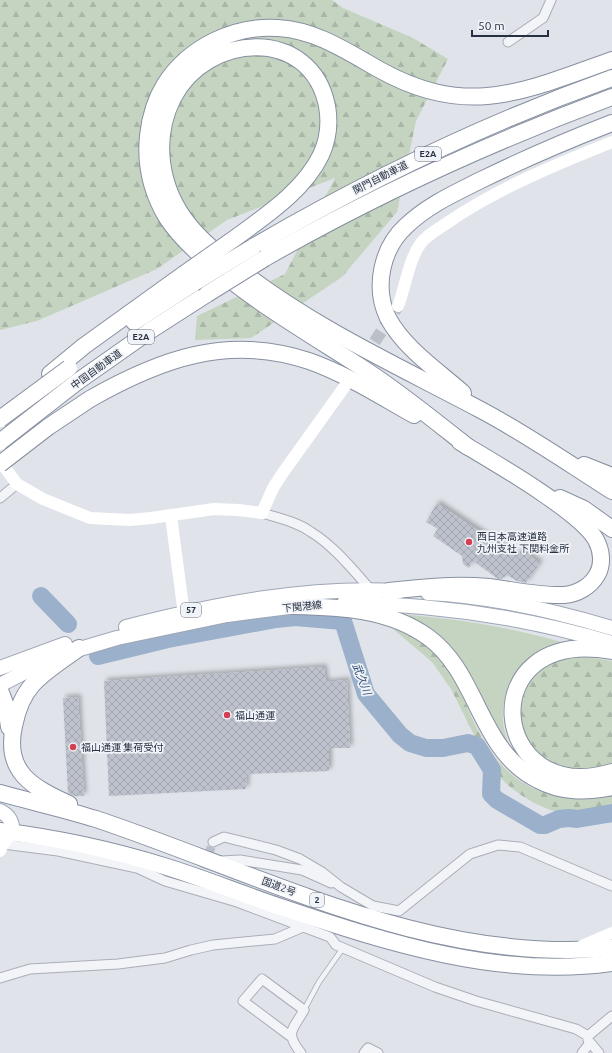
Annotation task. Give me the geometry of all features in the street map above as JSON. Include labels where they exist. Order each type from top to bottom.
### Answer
[{"type":"highway","points":[[468,447],[372,374],[250,295],[220,272],[180,235],[160,206],[149,175],[147,143],[152,113],[157,98],[172,74],[182,63],[207,45],[234,33],[264,28],[293,30],[322,39],[399,80],[431,92],[446,95],[477,97],[514,93],[557,80],[612,60]]},
{"type":"highway","points":[[0,418],[84,346],[189,278],[238,236],[265,216],[301,183],[313,169],[322,154],[329,128],[326,100],[320,87],[302,63],[290,56],[264,48],[249,46],[222,53],[197,68],[176,91],[164,120],[160,147],[164,177],[178,210],[202,239],[229,262],[282,300],[334,332],[483,411],[612,491]]},
{"type":"highway","name":"関門自動車道","points":[[223,265],[332,202],[409,162],[492,126],[612,78]]},
{"type":"highway","name":"関門自動車道","points":[[236,276],[333,220],[415,178],[495,143],[612,97]]},
{"type":"highway","points":[[483,411],[413,349],[403,339],[388,317],[384,306],[380,284],[389,249],[406,226],[433,205],[534,155],[612,123]]},
{"type":"highway","name":"中国自動車道","points":[[0,418],[189,278],[223,265]]},
{"type":"highway","name":"中国自動車道","points":[[0,442],[77,382],[151,330],[236,276]]},
{"type":"highway","points":[[0,462],[48,426],[90,399],[136,374],[180,357],[220,350],[264,351],[301,359],[333,371],[364,387],[468,447],[531,486],[577,519],[596,540],[599,549],[600,564],[598,572],[589,585],[581,590],[565,594],[468,586],[423,586],[389,591]]},
{"type":"highway","points":[[553,453],[612,476]]},
{"type":"highway","points":[[531,486],[584,509],[612,529]]},
{"type":"highway","points":[[294,606],[342,607],[364,611],[393,619],[418,631],[438,646],[454,665],[498,746],[519,768],[542,782],[569,790],[590,791],[612,787]]},
{"type":"highway","points":[[10,741],[16,713],[27,691],[50,669],[79,648]]},
{"type":"highway","points":[[612,651],[570,650],[557,652],[538,662],[529,669],[517,688],[514,698],[512,718],[513,727],[522,746],[534,760],[552,771],[581,777],[612,772]]},
{"type":"highway","points":[[0,690],[8,716],[13,758],[25,778],[44,792],[94,819]]},
{"type":"highway","name":"国道2号","points":[[0,793],[94,819],[329,905],[399,926],[485,944],[571,951],[612,948]]},
{"type":"highway","name":"国道2号","points":[[3,839],[77,843],[140,859],[291,911],[343,927],[430,950],[481,961],[536,967],[573,967],[612,963]]},
{"type":"main road","name":"下関港線","points":[[0,685],[56,656],[79,648],[259,598],[371,590],[438,593],[495,600],[546,610],[612,628]]},
{"type":"main road","name":"下関港線","points":[[0,668],[77,640],[184,618],[294,606],[345,603],[439,607],[510,618],[578,633],[612,643]]},
{"type":"main road","points":[[0,811],[8,816],[12,823],[3,839]]},
{"type":"street","points":[[508,42],[543,18],[551,0]]},
{"type":"street","points":[[398,306],[415,254],[421,242],[433,232],[477,204],[582,153],[612,142]]},
{"type":"street","points":[[262,513],[273,488],[282,474],[345,386]]},
{"type":"street","points":[[0,462],[17,484],[43,498],[90,518],[130,520],[171,516],[214,509],[262,513],[285,520],[310,531],[327,543],[371,590]]},
{"type":"street","points":[[0,498],[17,484]]},
{"type":"street","points":[[171,516],[184,618]]},
{"type":"street","points":[[578,633],[612,648]]},
{"type":"street","points":[[213,842],[224,837],[276,850],[300,859],[322,872],[341,887]]},
{"type":"street","points":[[3,839],[130,867],[165,881],[197,887],[330,937],[336,945],[435,988],[476,1001],[566,1025],[589,1039],[599,1053]]},
{"type":"street","points":[[212,862],[240,860],[302,870],[341,887],[373,906],[399,911],[470,854],[486,848],[511,845],[520,847],[612,886]]},
{"type":"street","points":[[0,978],[30,969],[126,963],[165,958],[213,945],[274,940],[303,927]]},
{"type":"street","points":[[547,950],[584,946],[612,933]]},
{"type":"street","points":[[290,1036],[293,1026],[304,1010],[262,979],[243,1001],[290,1036],[293,1044],[301,1053]]},
{"type":"street","points":[[582,1053],[589,1039],[612,1016]]},
{"type":"street","points":[[364,1053],[368,1048],[378,1053]]},
{"type":"lane","points":[[304,1010],[319,982],[343,948]]},
{"type":"green space","points":[[0,0],[332,0],[343,8],[413,38],[448,59],[416,121],[397,212],[342,277],[251,338],[195,340],[197,316],[285,274],[335,178],[227,220],[157,269],[37,321],[0,330]]},
{"type":"green space","points":[[397,614],[482,624],[524,632],[565,643],[535,657],[526,663],[513,678],[508,687],[503,707],[504,727],[507,739],[518,761],[484,709]]},
{"type":"green space","points":[[392,628],[423,643],[432,650],[448,668],[480,734],[492,753],[505,768],[519,780],[535,789],[552,795],[590,798],[612,795],[612,811],[582,816],[564,814],[529,800],[511,788],[503,780],[490,773],[475,746],[474,735],[451,689],[432,662]]},
{"type":"green space","points":[[589,657],[612,661],[612,764],[586,769],[560,766],[539,754],[530,744],[519,717],[523,695],[532,678],[547,666],[571,658]]},
{"type":"building","name":"西日本高速道路 九州支社 下関料金所","points":[[437,503],[518,557],[521,550],[540,563],[526,583],[517,581],[507,575],[501,579],[498,579],[473,561],[469,568],[463,564],[462,556],[433,536],[438,529],[426,522]]},
{"type":"building","name":"福山通運","points":[[324,667],[326,682],[347,680],[350,748],[329,748],[329,771],[247,774],[246,789],[109,796],[104,681]]},
{"type":"building","name":"福山通運 集荷受付","points":[[78,697],[84,796],[74,796],[68,793],[63,698]]},
{"type":"waterway","name":"武久川","points":[[41,596],[68,624]]},
{"type":"waterway","name":"武久川","points":[[98,656],[168,639],[276,619],[295,617],[343,621],[366,694],[400,735],[410,743],[426,748],[443,748],[468,743],[477,746],[492,770],[491,794],[497,800],[540,825],[545,825],[559,819],[577,819],[612,813]]},
{"type":"tunnel","points":[[355,372],[398,306]]},
{"type":"tunnel","points":[[199,881],[213,842]]},
{"type":"place","name":"西日本高速道路 九州支社 下関料金所","points":[[469,542]]},
{"type":"place","name":"福山通運","points":[[227,715]]},
{"type":"place","name":"福山通運 集荷受付","points":[[73,747]]}]
